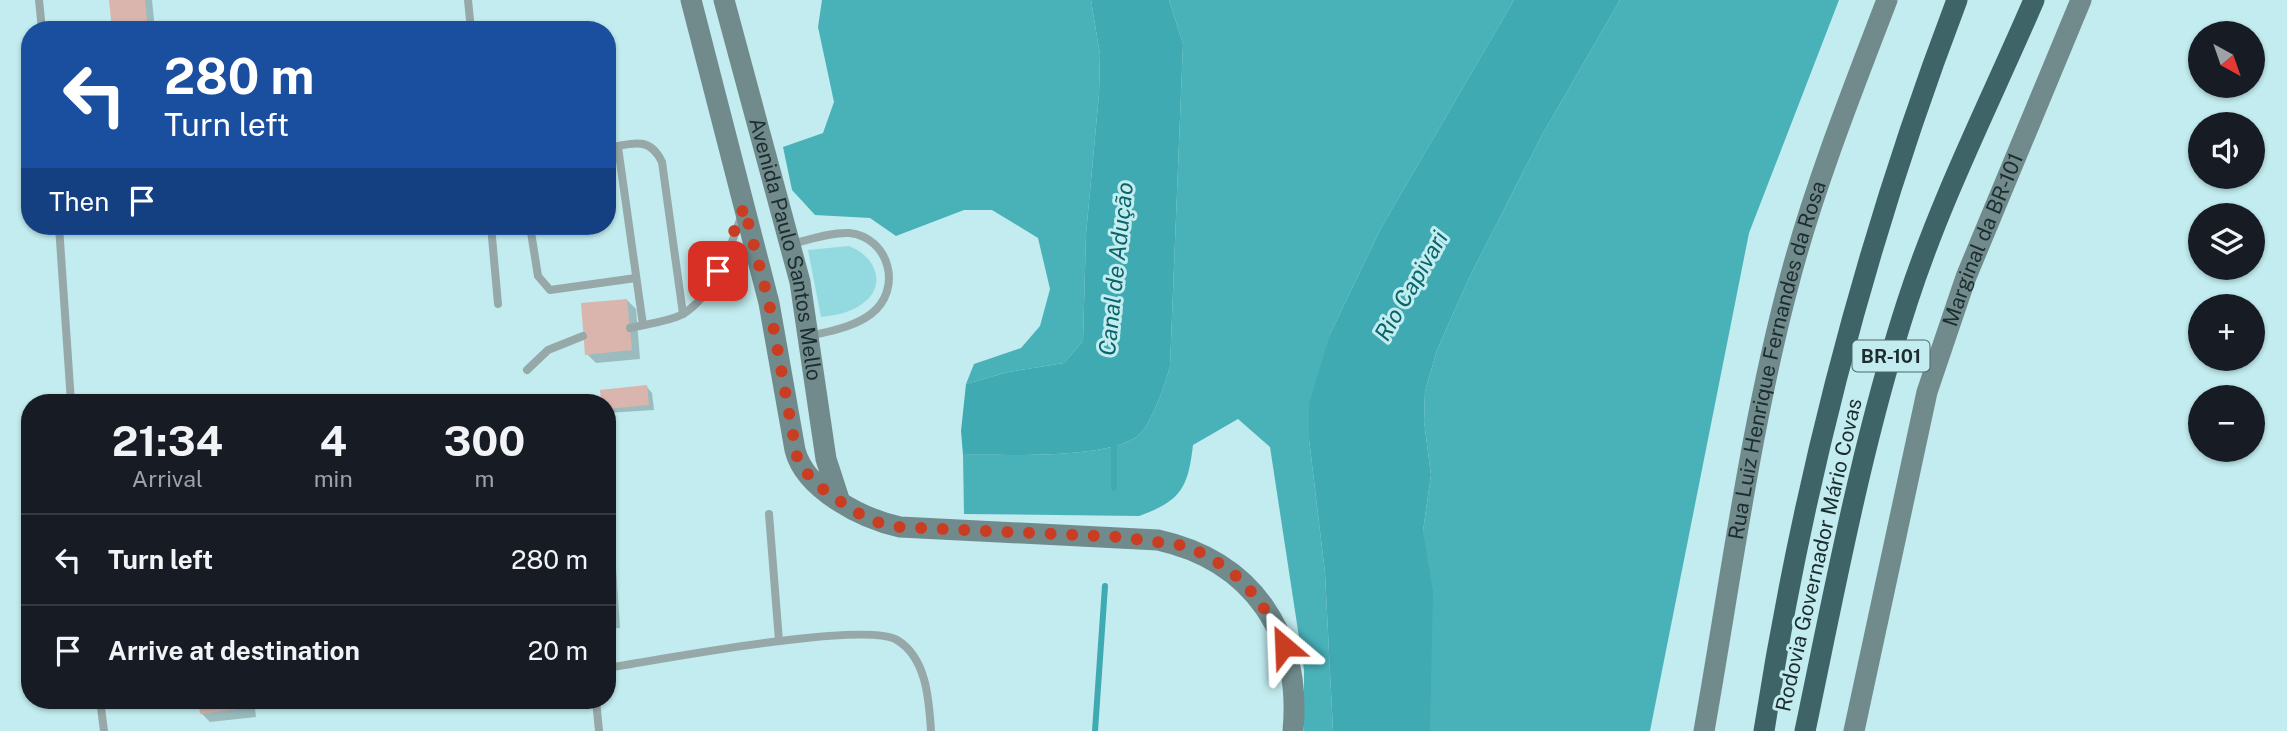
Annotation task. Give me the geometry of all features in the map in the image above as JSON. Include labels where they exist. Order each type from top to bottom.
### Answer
[{"type":"highway","name":"Rodovia Governador Mário Covas","points":[[1764,731],[1793,573],[1843,350],[1886,198],[1957,0]]},
{"type":"highway","name":"Rodovia Governador Mário Covas","points":[[1805,731],[1865,455],[1907,302],[1955,177],[2034,0]]},
{"type":"street","name":"Avenida Paulo Santos Mello","points":[[691,0],[776,343],[798,462],[806,475],[854,511],[876,522],[900,527],[1158,540],[1186,546],[1210,557],[1235,575],[1252,592],[1277,628],[1292,664],[1293,731]]},
{"type":"street","name":"Avenida Paulo Santos Mello","points":[[723,0],[791,244],[810,336],[825,459],[839,499]]},
{"type":"street","name":"Rua Luiz Henrique Fernandes da Rosa","points":[[1704,731],[1758,426],[1792,271],[1827,161],[1887,0]]},
{"type":"street","name":"Marginal da BR-101","points":[[1854,731],[1927,392],[1966,278],[2081,0]]},
{"type":"street","points":[[739,186],[751,176],[766,176],[775,188],[767,208],[752,211],[744,207]]},
{"type":"street","points":[[776,343],[810,336]]},
{"type":"lane","points":[[39,0],[40,21]]},
{"type":"lane","points":[[468,0],[470,21]]},
{"type":"lane","points":[[643,325],[618,146],[646,143],[656,148],[662,162],[683,314]]},
{"type":"lane","points":[[630,328],[683,314],[705,293],[718,271],[744,207]]},
{"type":"lane","points":[[791,244],[850,233],[870,240],[884,255],[891,279],[885,298],[872,314],[847,326],[810,336]]},
{"type":"lane","points":[[60,235],[70,394]]},
{"type":"lane","points":[[492,235],[498,304]]},
{"type":"lane","points":[[531,235],[538,276],[550,290],[636,278]]},
{"type":"lane","points":[[527,370],[548,350],[583,336]]},
{"type":"lane","points":[[769,514],[779,641]]},
{"type":"lane","points":[[616,667],[779,641],[874,634],[897,639],[918,663],[929,697],[931,731]]},
{"type":"lane","points":[[101,709],[104,731]]},
{"type":"lane","points":[[597,709],[599,731]]},
{"type":"shaded area","points":[[822,0],[1091,0],[1100,55],[1086,234],[1083,341],[1064,363],[1008,372],[966,384],[974,364],[1021,348],[1040,326],[1050,289],[1038,238],[992,210],[964,210],[896,236],[870,218],[815,215],[792,190],[783,147],[823,133],[834,102],[818,27]]},
{"type":"shaded area","points":[[1169,0],[1514,0],[1381,228],[1330,334],[1309,439],[1325,573],[1333,731],[1304,731],[1304,670],[1270,447],[1238,419],[1193,445],[1188,472],[1180,491],[1164,505],[1139,516],[964,514],[963,455],[1055,454],[1105,449],[1139,435],[1158,403],[1170,366],[1183,44]]},
{"type":"shaded area","points":[[1620,0],[1839,0],[1749,233],[1650,731],[1430,731],[1423,531],[1431,475],[1424,421],[1425,391],[1437,350],[1469,278],[1542,135]]},
{"type":"shaded area","points":[[849,246],[858,250],[871,263],[875,271],[875,288],[857,307],[821,317],[808,250]]},
{"type":"water","name":"Canal de Adução","points":[[1091,0],[1169,0],[1183,44],[1170,366],[1158,403],[1144,430],[1125,443],[1105,449],[1055,454],[963,455],[961,431],[966,384],[1008,372],[1064,363],[1083,341],[1086,234],[1100,55]]},
{"type":"water","name":"Rio Capivari","points":[[1514,0],[1620,0],[1542,135],[1469,278],[1437,350],[1425,391],[1424,421],[1431,475],[1423,531],[1433,591],[1430,731],[1333,731],[1325,573],[1309,439],[1309,404],[1330,334],[1381,228]]},
{"type":"building","points":[[109,0],[145,0],[147,21],[111,21]]},
{"type":"building","points":[[627,299],[632,350],[585,355],[581,303]]},
{"type":"building","points":[[647,385],[649,405],[616,408],[616,394],[600,394],[600,390]]},
{"type":"building","points":[[199,709],[240,709],[200,714]]},
{"type":"waterway","points":[[1114,437],[1114,488]]},
{"type":"waterway","points":[[1095,731],[1105,586]]},
{"type":"route","points":[[718,271],[734,240],[744,207],[769,303],[798,462],[816,484],[854,511],[876,522],[929,531],[1120,537],[1158,540],[1186,546],[1210,557],[1235,575],[1260,601],[1277,628],[1284,646]]}]
